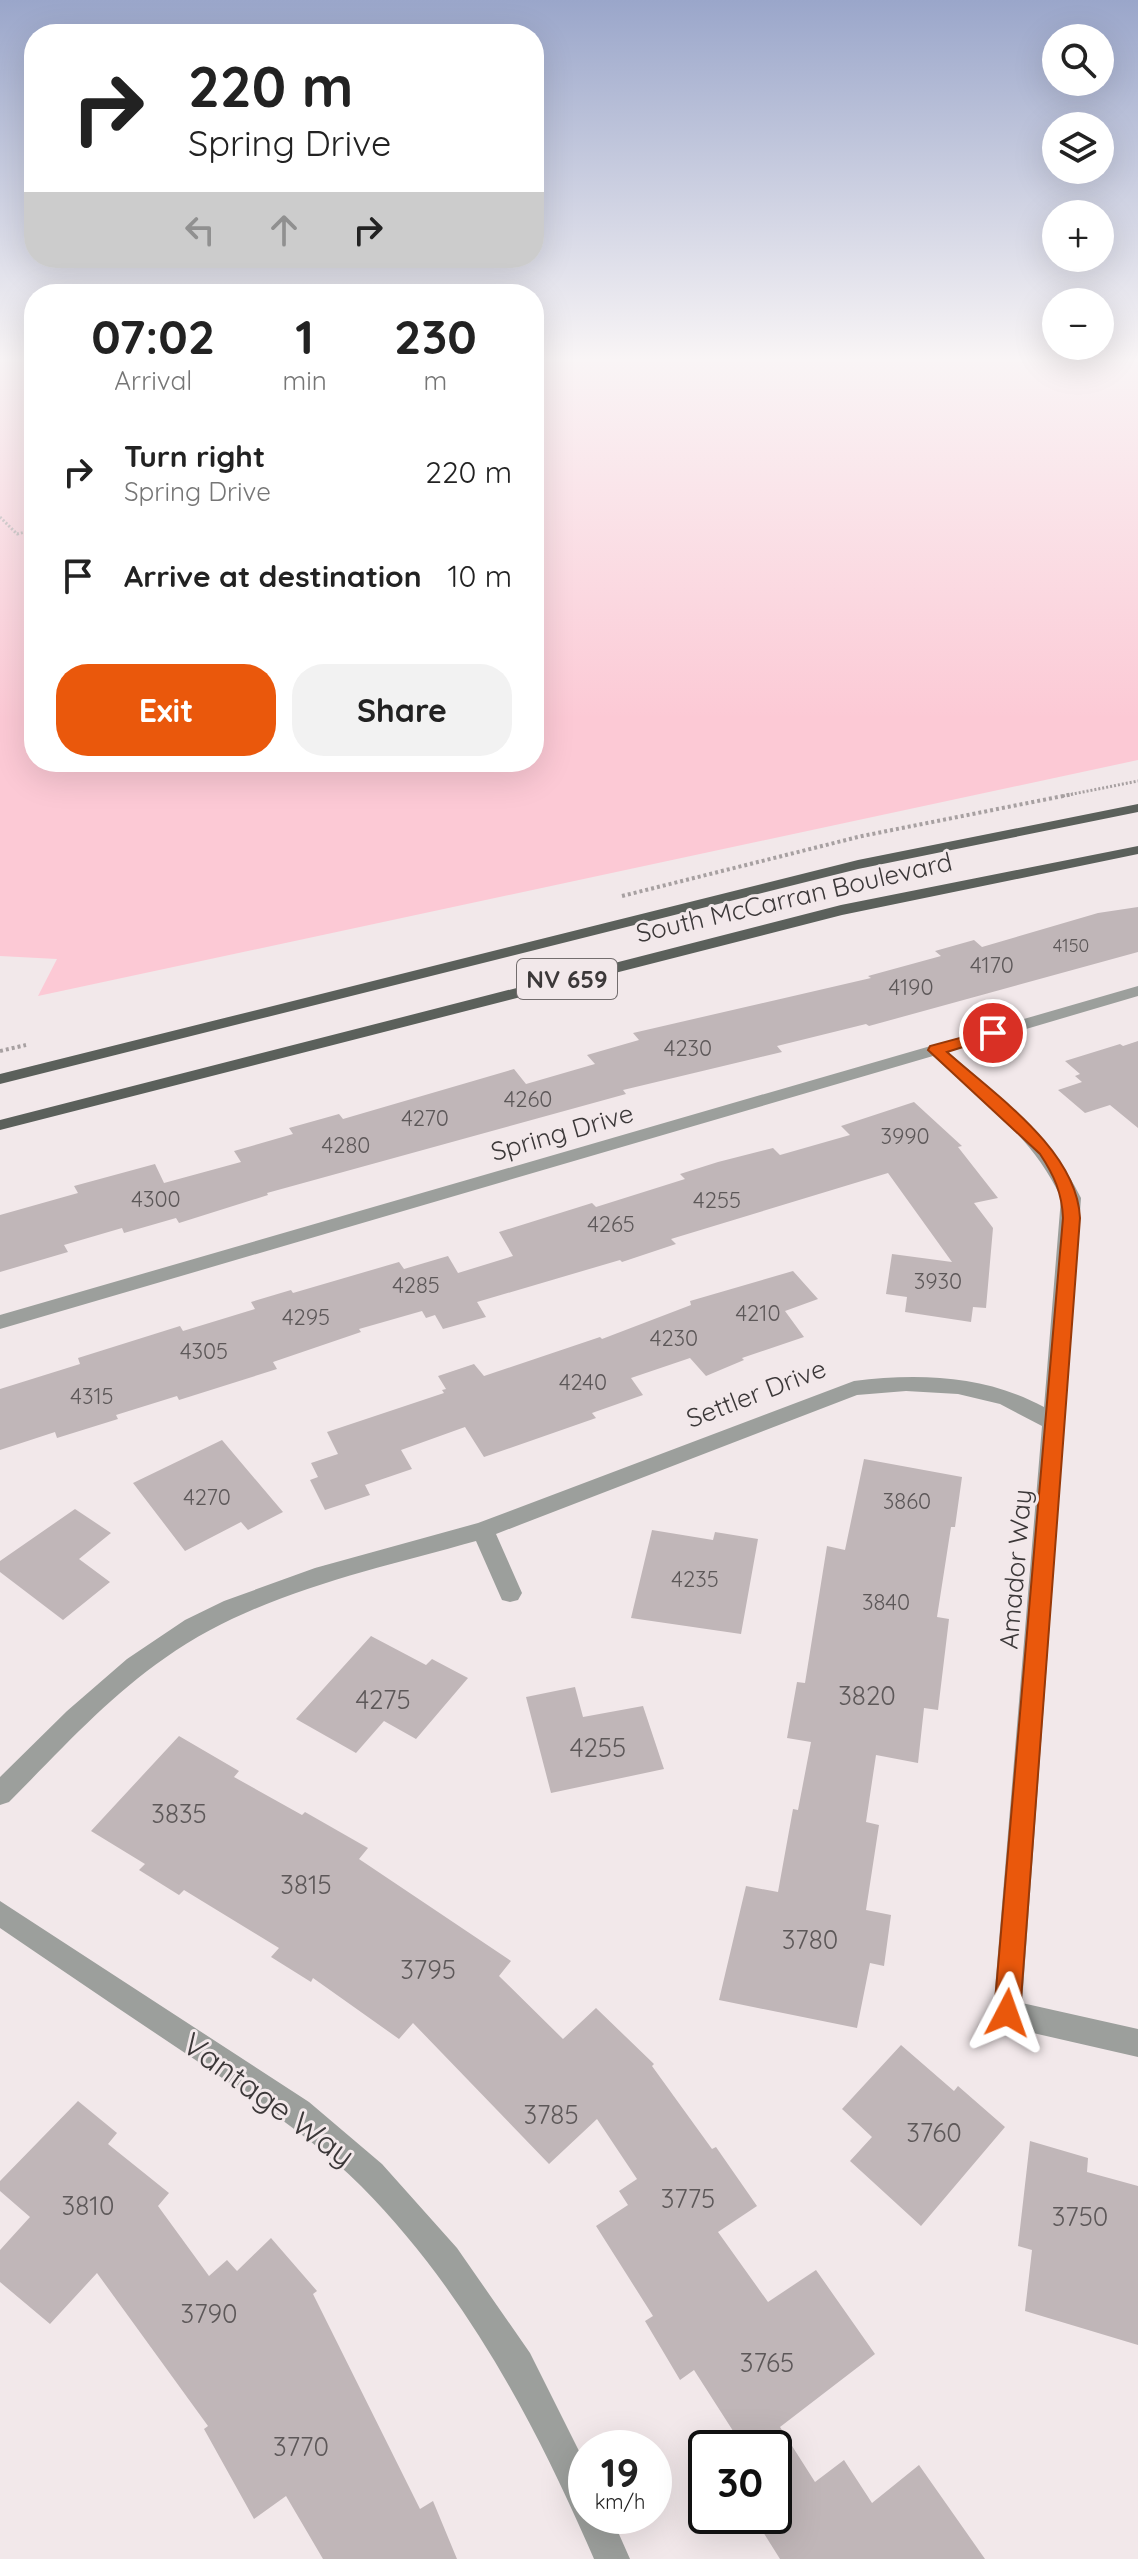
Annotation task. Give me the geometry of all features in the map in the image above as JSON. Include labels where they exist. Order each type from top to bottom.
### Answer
[{"type":"main road","name":"South McCarran Boulevard","points":[[0,1079],[858,865],[1138,808]]},
{"type":"main road","name":"South McCarran Boulevard","points":[[0,1125],[841,910],[1138,850]]},
{"type":"street","name":"Spring Drive","points":[[0,1322],[1138,991]]},
{"type":"street","name":"Amador Way","points":[[936,1050],[1046,1151],[1062,1174],[1071,1198],[1007,2013],[1138,2043]]},
{"type":"street","name":"Settler Drive","points":[[0,1794],[105,1690],[159,1649],[216,1616],[273,1592],[483,1530],[854,1388],[891,1382],[930,1381],[969,1387],[1008,1399],[1055,1423]]},
{"type":"street","points":[[483,1530],[510,1593]]},
{"type":"street","name":"Vantage Way","points":[[0,1913],[298,2112],[371,2175],[446,2259],[518,2365],[568,2465]]},
{"type":"street","points":[[601,2534],[612,2559]]},
{"type":"path","points":[[0,517],[17,534],[24,532]]},
{"type":"shaded area","points":[[0,480],[24,480],[24,772],[544,772],[544,480],[1138,480],[1138,760],[38,996],[57,959],[0,956]]},
{"type":"building","points":[[1138,907],[1138,952],[869,1026],[866,1024],[777,1046],[782,1052],[623,1090],[626,1094],[267,1193],[179,1223],[176,1218],[124,1233],[122,1228],[64,1245],[68,1252],[0,1272],[0,1215],[78,1193],[74,1186],[155,1164],[164,1183],[241,1162],[234,1151],[293,1134],[289,1128],[339,1114],[343,1119],[514,1069],[526,1084],[595,1064],[587,1055],[639,1040],[633,1033],[871,978],[868,976],[941,956],[935,951],[974,940],[982,947],[1098,913]]},
{"type":"building","points":[[1138,1041],[1138,1128],[1110,1105],[1085,1113],[1058,1090],[1082,1082],[1075,1076],[1080,1074],[1065,1061]]},
{"type":"building","points":[[914,1102],[962,1146],[958,1147],[998,1198],[974,1203],[993,1228],[986,1308],[973,1307],[971,1322],[905,1312],[907,1297],[886,1294],[892,1254],[952,1262],[888,1173],[671,1239],[676,1244],[622,1262],[620,1260],[477,1302],[486,1317],[443,1329],[435,1315],[426,1318],[422,1311],[359,1329],[361,1332],[273,1362],[277,1369],[179,1400],[177,1396],[116,1415],[118,1419],[57,1438],[55,1432],[0,1450],[0,1389],[80,1364],[78,1358],[180,1326],[183,1331],[255,1309],[251,1302],[399,1262],[404,1269],[448,1256],[458,1273],[513,1256],[499,1232],[592,1203],[596,1207],[685,1179],[680,1174],[718,1162],[773,1148],[780,1155],[850,1135],[841,1126]]},
{"type":"building","points":[[793,1271],[818,1299],[785,1311],[804,1337],[742,1358],[744,1360],[706,1376],[690,1358],[631,1378],[643,1395],[592,1413],[596,1418],[484,1457],[465,1427],[401,1450],[412,1469],[365,1485],[370,1495],[325,1510],[310,1480],[318,1477],[311,1463],[338,1454],[327,1432],[444,1393],[442,1390],[446,1389],[438,1376],[474,1364],[484,1376],[600,1337],[602,1339],[691,1305],[690,1301]]},
{"type":"building","points":[[222,1440],[283,1512],[248,1530],[241,1522],[185,1551],[133,1483]]},
{"type":"building","points":[[864,1459],[962,1477],[937,1617],[949,1619],[938,1710],[924,1708],[918,1763],[876,1755],[866,1822],[879,1825],[866,1910],[891,1915],[884,1966],[870,1963],[857,2028],[719,2000],[746,1886],[778,1892],[793,1809],[798,1810],[811,1742],[787,1738],[797,1682],[805,1683],[827,1546],[845,1550]]},
{"type":"building","points":[[75,1509],[111,1533],[79,1559],[110,1582],[63,1620],[0,1572],[0,1561]]},
{"type":"building","points":[[652,1530],[713,1540],[715,1532],[758,1539],[741,1634],[631,1618]]},
{"type":"building","points":[[371,1636],[426,1665],[432,1659],[468,1678],[416,1739],[384,1721],[356,1753],[296,1719]]},
{"type":"building","points":[[575,1687],[583,1717],[643,1706],[664,1769],[551,1793],[526,1697]]},
{"type":"building","points":[[179,1736],[239,1771],[234,1777],[368,1848],[359,1859],[511,1961],[499,1976],[563,2039],[596,2008],[654,2064],[652,2066],[712,2149],[716,2147],[757,2206],[718,2232],[768,2302],[816,2270],[875,2354],[780,2427],[782,2430],[732,2430],[694,2370],[680,2380],[645,2321],[653,2316],[596,2226],[628,2205],[619,2191],[637,2179],[597,2119],[549,2164],[413,2023],[399,2039],[313,1978],[311,1982],[271,1957],[279,1948],[184,1890],[179,1895],[139,1870],[145,1864],[91,1831]]},
{"type":"building","points":[[901,2045],[954,2091],[958,2086],[1005,2127],[921,2226],[850,2161],[872,2137],[842,2109]]},
{"type":"building","points":[[78,2101],[117,2133],[108,2144],[169,2193],[158,2206],[209,2276],[227,2260],[237,2271],[271,2238],[317,2291],[313,2294],[420,2509],[433,2501],[457,2559],[323,2559],[286,2496],[254,2519],[204,2429],[208,2426],[97,2273],[50,2324],[0,2282],[0,2250],[30,2217],[0,2191],[0,2181]]},
{"type":"building","points":[[1030,2141],[1088,2158],[1087,2172],[1138,2186],[1138,2345],[1025,2311],[1032,2250],[1018,2246]]},
{"type":"building","points":[[792,2446],[815,2482],[844,2460],[872,2503],[919,2465],[985,2559],[780,2559],[764,2534],[792,2534]]},
{"type":"route","points":[[993,1033],[936,1050],[1046,1151],[1062,1174],[1071,1198],[1072,1218],[1007,2013]]}]
